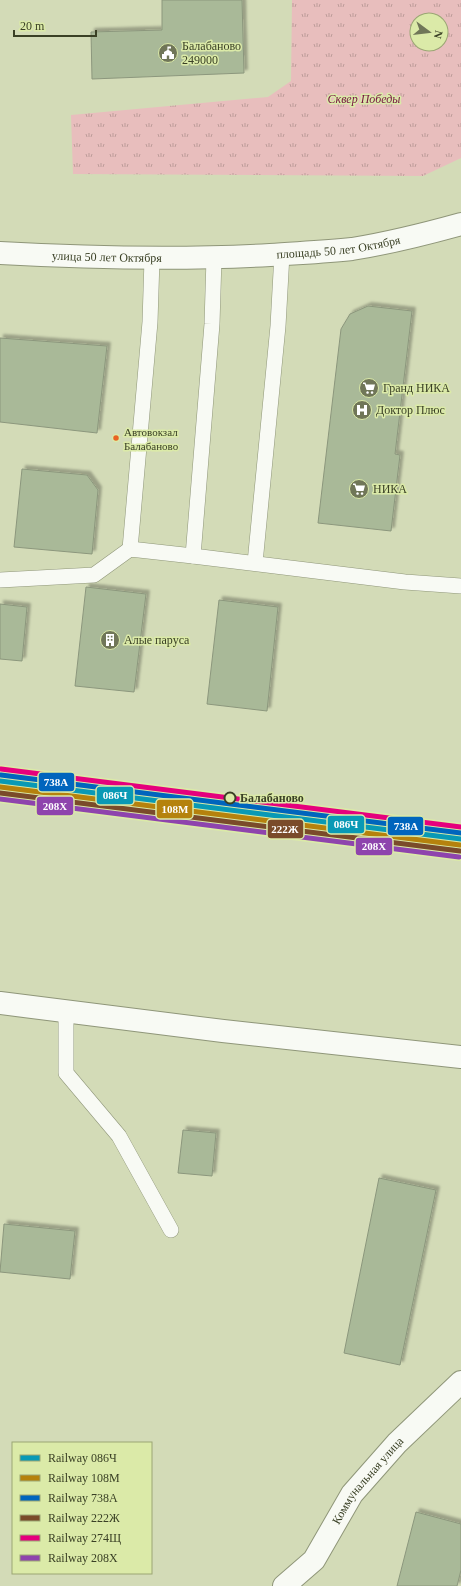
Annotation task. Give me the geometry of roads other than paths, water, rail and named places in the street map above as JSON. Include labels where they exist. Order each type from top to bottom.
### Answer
[{"type":"street","name":"площадь 50 лет Октября","points":[[214,258],[351,249],[406,239],[461,224]]},
{"type":"street","name":"улица 50 лет Октября","points":[[0,253],[152,259],[214,258]]},
{"type":"street","points":[[0,1003],[215,1030],[461,1057]]},
{"type":"street","name":"Коммунальная улица","points":[[284,1586],[314,1560],[352,1494],[397,1443],[461,1382]]},
{"type":"lane","points":[[255,563],[278,326],[282,254]]},
{"type":"lane","points":[[193,556],[212,324],[214,258]]},
{"type":"lane","points":[[130,549],[150,322],[152,259]]},
{"type":"lane","points":[[0,580],[94,575],[130,549],[405,582],[461,586]]},
{"type":"lane","points":[[66,1011],[66,1073],[119,1136],[171,1230]]},
{"type":"rail line","name":"274Щ","points":[[1,769],[461,827]]},
{"type":"rail line","name":"738А","points":[[1,775],[461,833]]},
{"type":"rail line","name":"086Ч","points":[[0,781],[461,839]]},
{"type":"rail line","name":"108М","points":[[0,787],[460,845]]},
{"type":"rail line","name":"222Ж","points":[[0,793],[460,851]]},
{"type":"rail line","name":"208Х","points":[[0,799],[459,857]]},
{"type":"place","name":"Балабаново 249000","points":[[168,53]]},
{"type":"place","name":"Гранд НИКА","points":[[369,388]]},
{"type":"place","name":"Доктор Плюс","points":[[362,410]]},
{"type":"place","name":"Автовокзал Балабаново","points":[[116,438]]},
{"type":"place","name":"НИКА","points":[[359,489]]},
{"type":"place","name":"Алые паруса","points":[[110,640]]},
{"type":"place","name":"Балабаново","points":[[230,798]]},
{"type":"park label","name":"Сквер Победы","points":[[364,99]]}]
